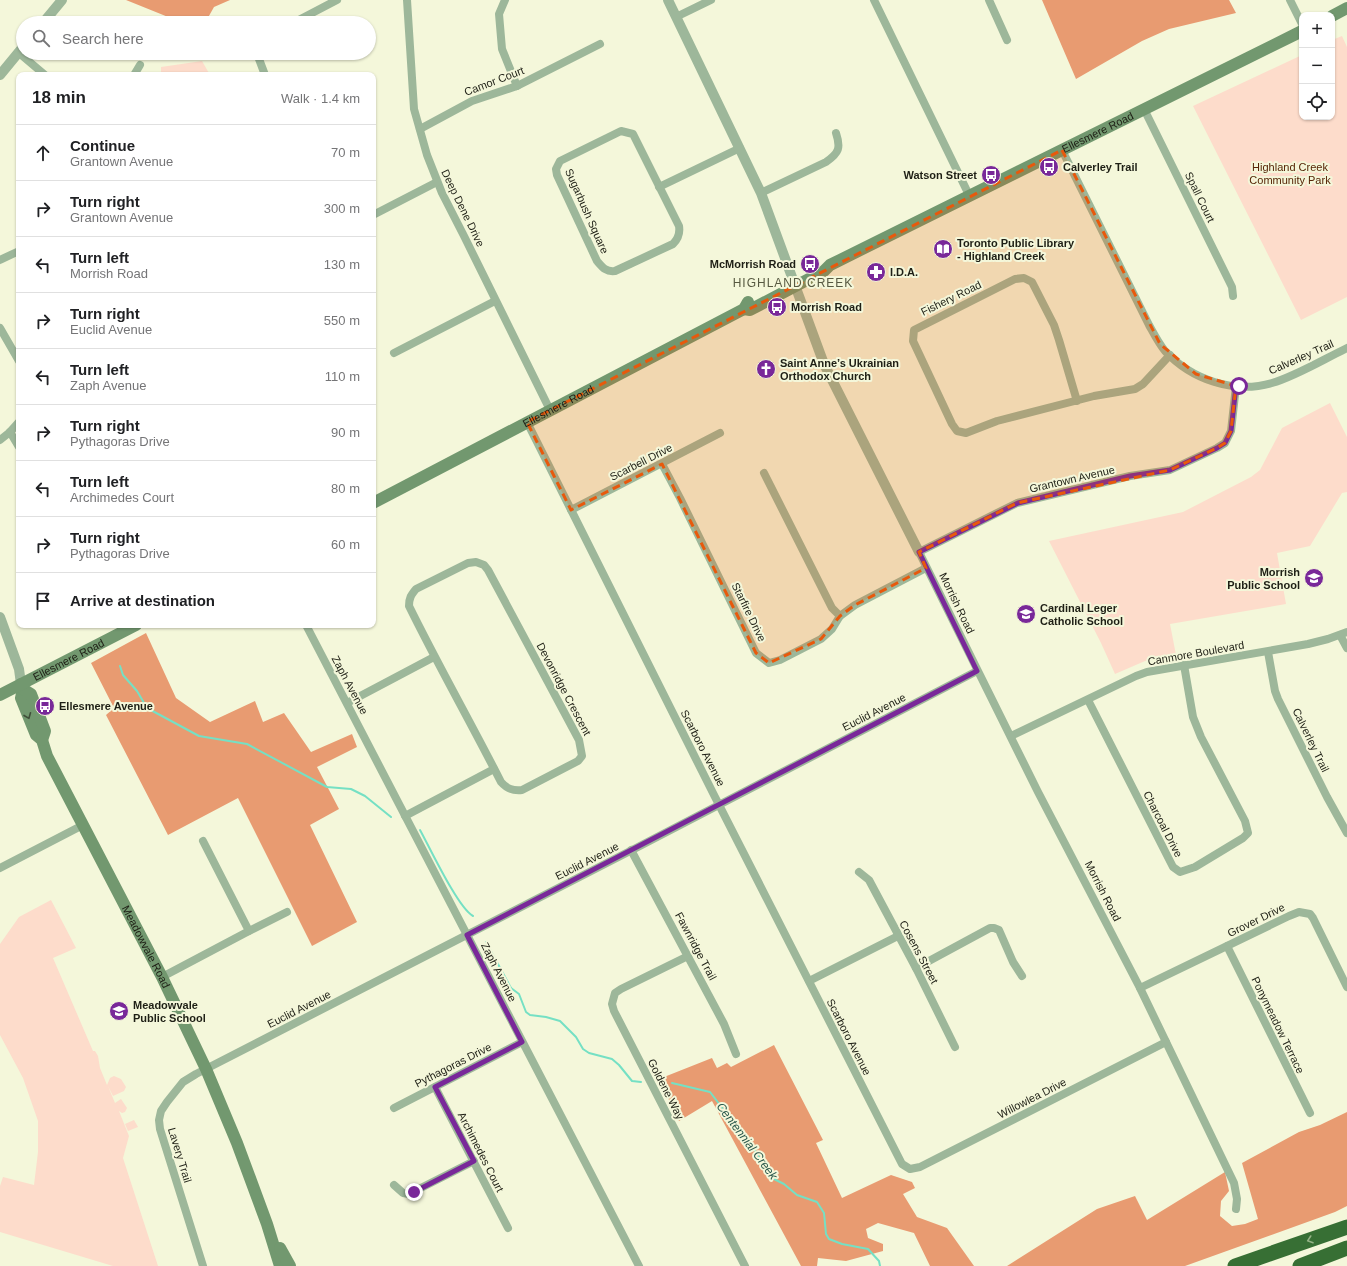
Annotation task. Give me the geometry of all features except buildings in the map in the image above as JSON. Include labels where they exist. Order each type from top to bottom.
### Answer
[{"type":"highway","points":[[1235,1266],[1347,1227]]},
{"type":"highway","points":[[1300,1266],[1347,1248]]},
{"type":"main road","points":[[1335,14],[1347,8]]},
{"type":"main road","name":"Ellesmere Road","points":[[376,501],[744,309],[747,303],[794,282],[821,264],[830,265],[1299,32]]},
{"type":"main road","name":"Ellesmere Road","points":[[0,695],[22,686],[130,628]]},
{"type":"main road","name":"Meadowvale Road","points":[[22,686],[21,698],[36,735],[42,740],[48,756],[162,977],[206,1069],[237,1142],[268,1224],[280,1266]]},
{"type":"main road","name":"Meadowvale Road","points":[[268,1224],[290,1266]]},
{"type":"street","points":[[48,16],[61,0]]},
{"type":"street","points":[[306,16],[337,0]]},
{"type":"street","name":"Deep Dene Drive","points":[[407,0],[414,109],[427,155],[442,193],[550,410]]},
{"type":"street","points":[[505,0],[499,14],[502,49],[517,86]]},
{"type":"street","name":"Morrish Road","points":[[668,0],[761,193],[824,364],[1038,792],[1140,988],[1234,1183],[1237,1199],[1236,1209]]},
{"type":"street","points":[[676,18],[711,0]]},
{"type":"street","points":[[874,0],[969,195]]},
{"type":"street","points":[[989,0],[1008,40]]},
{"type":"street","points":[[1290,0],[1299,18]]},
{"type":"street","name":"Camor Court","points":[[420,129],[474,100],[517,86],[600,44]]},
{"type":"street","points":[[0,75],[16,56]]},
{"type":"street","points":[[31,60],[42,72]]},
{"type":"street","points":[[259,60],[263,72]]},
{"type":"street","points":[[136,72],[140,65]]},
{"type":"street","name":"Spall Court","points":[[1144,109],[1232,287],[1233,296]]},
{"type":"street","name":"Sugarbush Square","points":[[621,130],[633,134],[659,187],[679,226],[680,232],[676,242],[615,271],[609,272],[603,269],[597,261],[557,175],[556,169],[560,161],[621,130]]},
{"type":"street","points":[[761,193],[819,165],[834,156],[839,149],[839,142],[836,133]]},
{"type":"street","points":[[659,187],[740,148]]},
{"type":"street","name":"Calverley Trail","points":[[1062,150],[1149,325],[1160,344],[1182,365],[1209,380],[1224,385],[1259,386],[1283,379],[1347,348]]},
{"type":"street","points":[[376,213],[437,182]]},
{"type":"street","points":[[0,260],[16,252]]},
{"type":"street","name":"Fishery Road","points":[[1077,401],[1054,325],[1032,282],[1024,278],[1015,279],[914,330],[913,341],[952,424],[957,431],[966,433],[997,421],[1077,401],[1135,390],[1143,384],[1170,355]]},
{"type":"street","points":[[394,353],[495,301]]},
{"type":"street","points":[[0,328],[16,356]]},
{"type":"street","name":"Grantown Avenue","points":[[919,552],[1018,503],[1130,476],[1170,470],[1217,448],[1225,443],[1231,431],[1236,386]]},
{"type":"street","name":"Scarboro Avenue","points":[[527,422],[900,1161],[907,1168]]},
{"type":"street","points":[[0,440],[16,425]]},
{"type":"street","points":[[10,432],[16,441]]},
{"type":"street","name":"Scarbell Drive","points":[[571,510],[720,434]]},
{"type":"street","name":"Starfire Drive","points":[[662,464],[756,653],[769,664],[822,639],[832,629],[840,616],[855,605],[926,568]]},
{"type":"street","points":[[764,473],[832,608],[840,616]]},
{"type":"street","name":"Devonridge Crescent","points":[[476,562],[484,565],[561,706],[580,744],[582,756],[578,761],[522,790],[515,791],[505,787],[494,770],[454,692],[434,657],[409,606],[409,599],[416,589],[468,563],[476,562]]},
{"type":"street","name":"Meadowvale Road","points":[[0,617],[19,669],[22,686]]},
{"type":"street","name":"Zaph Avenue","points":[[308,628],[639,1266]]},
{"type":"street","points":[[1344,633],[1347,648]]},
{"type":"street","name":"Canmore Boulevard","points":[[1011,736],[1136,676],[1184,665],[1268,652],[1319,642],[1344,633]]},
{"type":"street","name":"Calverley Trail","points":[[1268,652],[1278,699],[1330,804],[1347,833]]},
{"type":"street","points":[[347,703],[434,657]]},
{"type":"street","name":"Charcoal Drive","points":[[1088,700],[1173,867],[1180,872],[1195,867],[1243,838],[1248,832],[1244,821],[1201,737],[1193,717],[1184,665]]},
{"type":"street","name":"Euclid Avenue","points":[[206,1069],[977,671]]},
{"type":"street","points":[[405,816],[494,770]]},
{"type":"street","points":[[0,868],[83,826]]},
{"type":"street","points":[[203,841],[249,931]]},
{"type":"street","name":"Fawnridge Trail","points":[[631,850],[724,1024],[736,1054]]},
{"type":"street","name":"Cosens Street","points":[[859,872],[869,880],[916,968],[955,1047]]},
{"type":"street","points":[[162,977],[287,912]]},
{"type":"street","name":"Grover Drive","points":[[1140,988],[1295,913],[1305,912],[1310,914],[1313,918],[1347,987]]},
{"type":"street","points":[[916,968],[972,939],[982,932],[990,928],[994,928],[999,930],[1013,962],[1022,976]]},
{"type":"street","points":[[809,981],[898,936]]},
{"type":"street","name":"Ponymeadow Terrace","points":[[1227,946],[1310,1113]]},
{"type":"street","name":"Goldene Way","points":[[688,956],[614,993],[612,1004],[614,1011],[745,1266]]},
{"type":"street","name":"Pythagoras Drive","points":[[394,1108],[522,1042]]},
{"type":"street","name":"Willowlea Drive","points":[[907,1168],[915,1169],[920,1167],[1166,1042]]},
{"type":"street","name":"Lavery Trail","points":[[203,1266],[160,1129],[159,1120],[161,1111],[180,1085],[206,1069]]},
{"type":"street","name":"Archimedes Court","points":[[435,1087],[508,1228]]},
{"type":"street","points":[[394,1185],[403,1193],[410,1194],[474,1161]]},
{"type":"highlighted area","points":[[1062,150],[1160,344],[1196,374],[1236,386],[1231,431],[1225,443],[1217,448],[1170,470],[1017,503],[919,552],[926,568],[855,605],[840,616],[821,639],[769,663],[756,653],[662,464],[571,510],[527,422]]},
{"type":"green space","name":"Highland Creek Community Park","points":[[1342,36],[1347,47],[1347,297],[1301,320],[1193,106],[1299,56],[1299,120],[1335,120],[1335,39]]},
{"type":"green space","points":[[202,61],[208,72],[161,72],[161,67]]},
{"type":"green space","points":[[1330,403],[1347,437],[1347,492],[1342,493],[1310,546],[1277,553],[1286,604],[1170,624],[1176,655],[1145,661],[1115,674],[1101,643],[1049,541],[1183,512],[1251,477],[1260,470],[1282,428]]},
{"type":"green space","points":[[51,900],[76,948],[53,958],[93,1051],[95,1051],[98,1056],[100,1068],[107,1085],[110,1078],[114,1076],[121,1079],[126,1087],[124,1091],[113,1096],[108,1086],[115,1103],[121,1099],[127,1108],[125,1112],[122,1113],[119,1111],[129,1136],[123,1158],[158,1266],[113,1266],[0,1232],[0,1186],[3,1177],[34,1185],[38,1152],[38,1121],[23,1078],[0,1035],[0,944],[19,917]]},
{"type":"green space","points":[[134,1120],[138,1127],[128,1131],[125,1124]]},
{"type":"shaded area","points":[[126,0],[230,0],[214,7],[209,16],[166,16]]},
{"type":"shaded area","points":[[1042,0],[1229,0],[1236,13],[1169,29],[1142,41],[1076,79]]},
{"type":"shaded area","points":[[146,633],[176,698],[210,722],[255,701],[263,722],[284,713],[311,752],[352,734],[357,747],[317,767],[339,809],[310,825],[357,922],[312,946],[238,798],[168,835],[106,715],[114,708],[91,663]]},
{"type":"shaded area","points":[[774,1045],[823,1140],[816,1143],[842,1198],[891,1175],[912,1182],[915,1188],[903,1194],[917,1217],[947,1228],[974,1266],[930,1266],[914,1233],[878,1223],[866,1229],[868,1238],[883,1244],[883,1251],[846,1261],[818,1258],[817,1266],[801,1266],[712,1101],[679,1121],[659,1079],[712,1058],[717,1068],[727,1063],[731,1067]]},
{"type":"shaded area","points":[[1347,1112],[1347,1206],[1335,1212],[1185,1266],[1007,1266],[1097,1209],[1135,1196],[1147,1220],[1225,1172],[1229,1191],[1221,1201],[1220,1216],[1232,1226],[1245,1224],[1258,1219],[1242,1163],[1299,1132],[1320,1125]]},
{"type":"waterway","name":"Centennial Creek","points":[[120,666],[123,675],[137,691],[147,708],[199,736],[247,744],[327,787],[351,789],[365,796],[391,817]]},
{"type":"waterway","name":"Centennial Creek","points":[[420,830],[452,890],[467,911],[473,916]]},
{"type":"waterway","name":"Centennial Creek","points":[[486,942],[511,988],[519,994],[526,1012],[530,1015],[560,1021],[576,1037],[583,1049],[589,1053],[612,1059],[632,1081],[641,1082]]},
{"type":"waterway","name":"Centennial Creek","points":[[672,1083],[710,1092],[754,1149],[772,1178],[784,1184],[797,1195],[817,1202],[824,1213],[826,1234],[829,1239],[842,1244],[868,1249],[879,1261],[880,1266]]},
{"type":"place","name":"Calverley Trail","points":[[1049,167]]},
{"type":"place","name":"Watson Street","points":[[991,175]]},
{"type":"place","name":"Toronto Public Library - Highland Creek","points":[[943,249]]},
{"type":"place","name":"McMorrish Road","points":[[810,264]]},
{"type":"place","name":"I.D.A.","points":[[876,272]]},
{"type":"place","name":"Morrish Road","points":[[777,307]]},
{"type":"place","name":"Saint Anne’s Ukrainian Orthodox Church","points":[[766,369]]},
{"type":"place","name":"Morrish Public School","points":[[1314,578]]},
{"type":"place","name":"Cardinal Leger Catholic School","points":[[1026,614]]},
{"type":"place","name":"Ellesmere Avenue","points":[[45,706]]},
{"type":"place","name":"Meadowvale Public School","points":[[119,1011]]},
{"type":"district","name":"HIGHLAND CREEK","points":[[793,283]]},
{"type":"route","points":[[414,1192],[474,1161],[435,1087],[522,1042],[467,935],[977,671],[919,552],[1018,503],[1130,476],[1170,470],[1217,448],[1225,443],[1231,431],[1234,394],[1236,386],[1239,386]]}]
